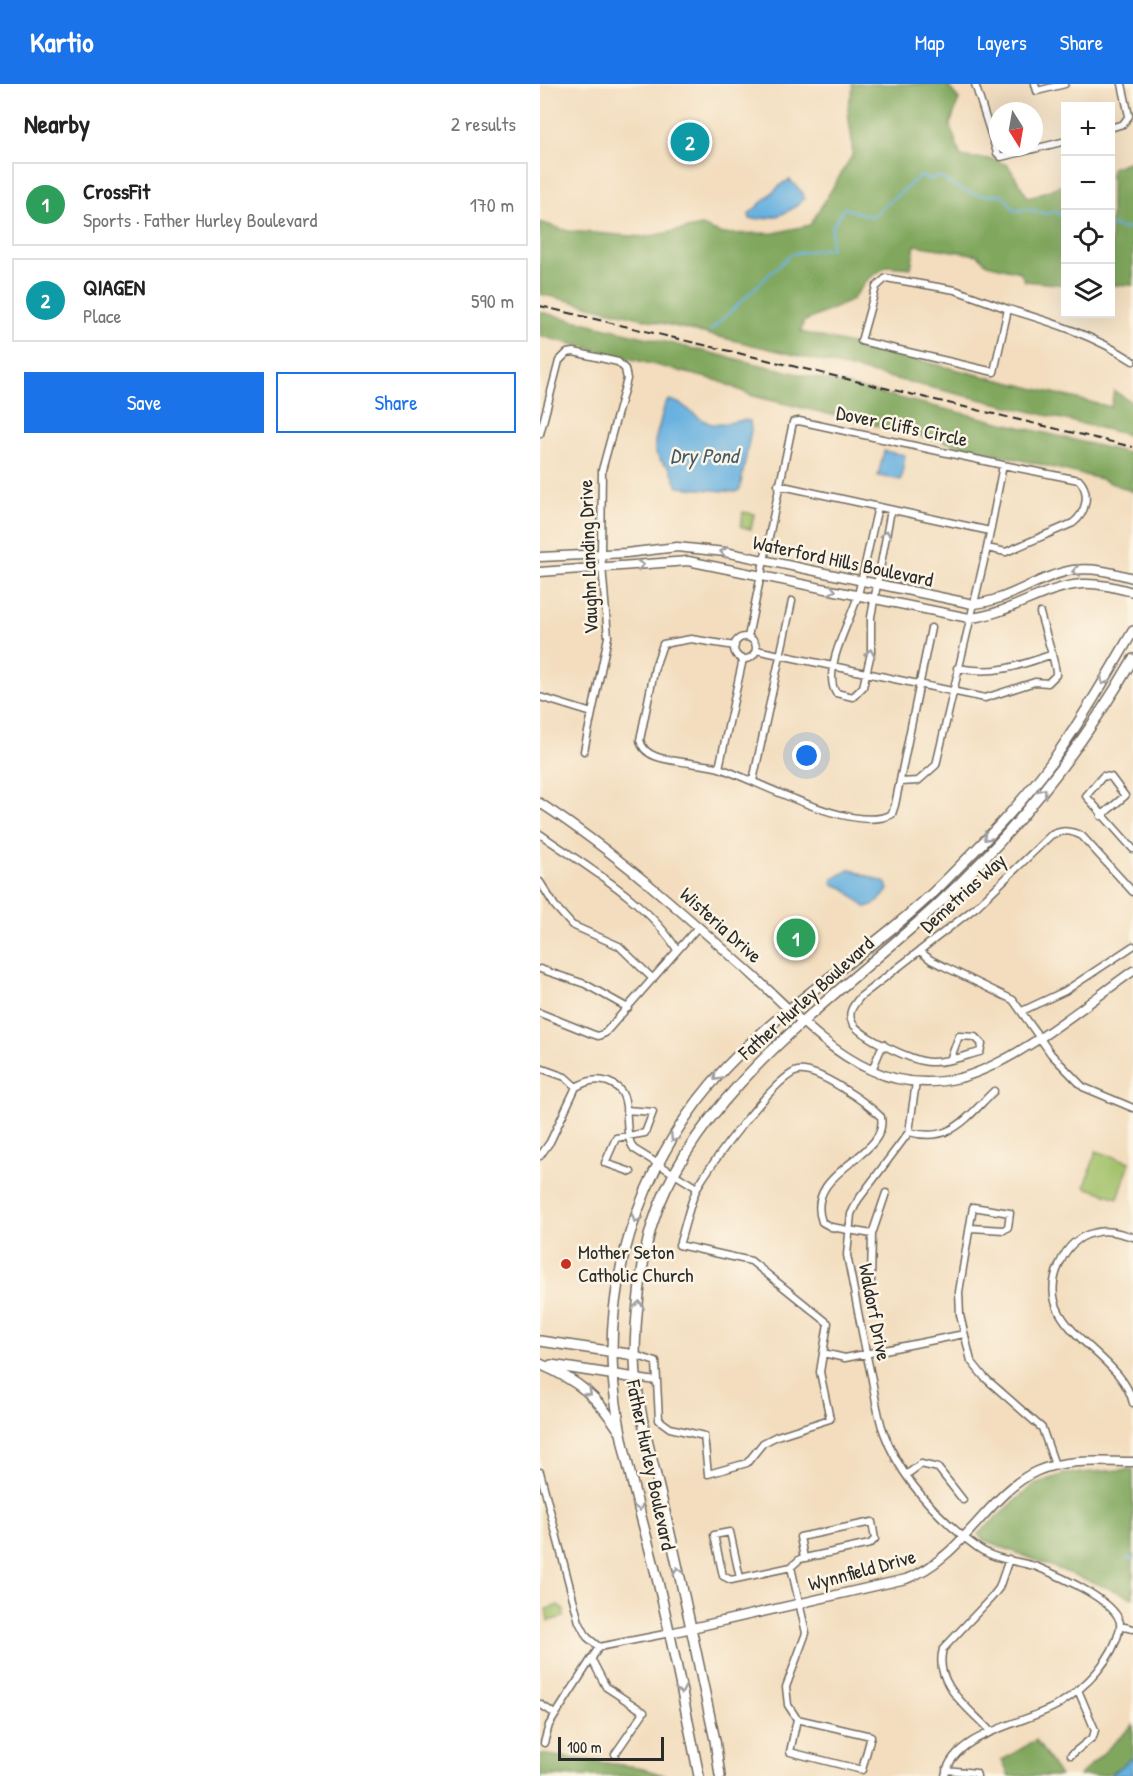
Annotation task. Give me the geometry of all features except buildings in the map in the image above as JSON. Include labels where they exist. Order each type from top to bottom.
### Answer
[{"type":"main road","name":"Father Hurley Boulevard","points":[[699,1776],[670,1633],[623,1436],[613,1375],[612,1351],[621,1265],[657,1164],[704,1090],[740,1052],[939,887],[1006,818],[1050,764],[1133,631]]},
{"type":"main road","name":"Father Hurley Boulevard","points":[[720,1776],[691,1628],[661,1494],[647,1447],[636,1378],[636,1323],[652,1225],[674,1175],[696,1137],[729,1095],[805,1022],[934,907],[997,847],[1076,749],[1133,659]]},
{"type":"main road","points":[[540,1341],[635,1355]]},
{"type":"main road","points":[[540,1364],[636,1378]]},
{"type":"main road","points":[[540,1364],[566,1375],[590,1392],[607,1411],[623,1436]]},
{"type":"street","points":[[975,84],[997,153],[1001,157],[1061,142]]},
{"type":"street","points":[[1035,84],[1037,91],[1065,84]]},
{"type":"street","points":[[1115,126],[1123,124],[1129,116],[1122,84]]},
{"type":"street","points":[[1008,309],[994,372],[861,341],[876,287],[886,278],[955,290],[1054,322],[1101,342],[1133,361]]},
{"type":"street","name":"Vaughn Landing Drive","points":[[540,434],[559,361],[567,353],[574,352],[618,362],[626,369],[627,379],[602,470],[602,569],[608,637],[585,752]]},
{"type":"street","name":"Dover Cliffs Circle","points":[[748,637],[791,426],[799,420],[1079,480],[1085,487],[1087,495],[1079,518],[1072,523],[1006,552],[987,548]]},
{"type":"street","points":[[900,782],[918,781],[934,768],[987,548],[1003,465]]},
{"type":"street","points":[[778,485],[990,531]]},
{"type":"street","points":[[878,507],[853,614],[840,637],[832,685],[836,693],[843,697],[853,697],[859,694],[866,674],[873,640],[871,617],[891,510]]},
{"type":"street","name":"Waterford Hills Boulevard","points":[[540,557],[677,547],[725,552],[973,604],[1001,598],[1072,570],[1089,569],[1133,578]]},
{"type":"street","name":"Waterford Hills Boulevard","points":[[540,572],[688,561],[969,618],[995,614],[1070,586],[1096,584],[1133,592]]},
{"type":"street","points":[[753,781],[792,601]]},
{"type":"street","points":[[756,650],[985,698],[1035,682],[1048,683],[1056,675],[1057,668],[1050,655],[1040,613]]},
{"type":"street","points":[[735,646],[691,639],[663,644],[655,667],[640,740],[647,753],[719,768],[812,806],[841,814],[883,819],[892,814],[931,627]]},
{"type":"street","points":[[748,637],[754,641],[756,650],[753,656],[743,659],[737,656],[735,646],[738,640],[748,637]]},
{"type":"street","points":[[957,668],[982,673],[993,672],[1050,655]]},
{"type":"street","points":[[719,768],[743,659]]},
{"type":"street","points":[[540,697],[592,712]]},
{"type":"street","points":[[1101,816],[1125,796],[1111,777],[1103,776],[1086,796],[1101,816],[1133,849]]},
{"type":"street","name":"Wisteria Drive","points":[[540,803],[603,847],[699,927],[843,1054],[872,1070],[916,1082],[948,1080],[982,1071],[1039,1037],[1133,971]]},
{"type":"street","name":"Demetrias Way","points":[[950,1060],[959,1036],[975,1037],[982,1044],[980,1052],[950,1060],[928,1062],[883,1044],[857,1029],[850,1013],[852,1006],[860,997],[921,952],[976,907],[1051,835],[1060,831],[1072,831],[1082,836],[1133,892]]},
{"type":"street","points":[[540,834],[633,902],[663,928],[677,950]]},
{"type":"street","points":[[540,882],[555,906],[572,925],[619,946],[653,979]]},
{"type":"street","points":[[540,1013],[598,1036],[604,1033],[699,927]]},
{"type":"street","points":[[1022,1011],[1065,992],[1133,946]]},
{"type":"street","points":[[921,952],[931,960],[1013,1000],[1063,1068],[1083,1087],[1133,1108]]},
{"type":"street","points":[[540,969],[585,984],[628,1008]]},
{"type":"street","points":[[872,1070],[883,1044]]},
{"type":"street","points":[[540,1068],[565,1077],[576,1087]]},
{"type":"street","points":[[635,1355],[656,1362],[659,1420],[670,1428],[704,1436],[708,1474],[741,1466],[763,1443],[830,1419],[820,1372],[828,1323],[751,1261],[679,1245],[697,1188],[754,1110],[789,1074],[802,1071],[836,1085],[881,1117],[883,1125],[877,1137],[834,1177],[825,1189],[819,1208],[822,1222],[872,1234]]},
{"type":"street","points":[[540,1156],[550,1142],[576,1087],[590,1080],[611,1083],[624,1095],[629,1135],[634,1149],[697,1188]]},
{"type":"street","name":"Waldorf Drive","points":[[916,1082],[909,1132],[858,1200],[848,1230],[847,1255],[866,1354],[884,1433],[906,1474],[926,1500],[964,1537],[985,1552],[1009,1559]]},
{"type":"street","points":[[909,1132],[928,1136],[945,1134],[953,1130],[994,1091]]},
{"type":"street","points":[[626,1110],[653,1112],[645,1133],[629,1135],[613,1141],[605,1163],[631,1172]]},
{"type":"street","points":[[871,1282],[872,1234],[886,1192]]},
{"type":"street","points":[[970,1228],[1004,1230],[1008,1227],[1010,1213],[973,1207],[959,1292],[964,1334],[975,1367],[1042,1428],[1055,1465]]},
{"type":"street","points":[[1133,1237],[1107,1231],[1091,1233],[1074,1243],[1061,1260],[1053,1286],[1060,1315],[1120,1378],[1133,1403]]},
{"type":"street","points":[[823,1353],[846,1358],[964,1334]]},
{"type":"street","points":[[636,1378],[656,1381]]},
{"type":"street","name":"Wynnfield Drive","points":[[670,1633],[921,1574],[964,1537],[1018,1482],[1037,1470],[1055,1465],[1133,1462]]},
{"type":"street","points":[[906,1474],[921,1464],[938,1468],[963,1500]]},
{"type":"street","points":[[540,1472],[579,1622],[586,1637],[599,1647],[670,1633]]},
{"type":"street","points":[[740,1578],[730,1532],[714,1535],[723,1576],[731,1580],[791,1567],[804,1558],[874,1542],[872,1522],[800,1537],[804,1558]]},
{"type":"street","points":[[977,1776],[976,1773],[946,1773],[953,1756],[991,1732],[1059,1705],[1078,1690],[1108,1657],[1120,1626],[1117,1613],[1087,1591],[1037,1567],[1009,1559],[999,1588],[943,1649],[940,1662],[944,1682],[991,1732]]},
{"type":"street","points":[[791,1567],[806,1633],[789,1672],[785,1695],[797,1719],[790,1752],[862,1770],[871,1736],[797,1719]]},
{"type":"street","points":[[1120,1626],[1133,1629]]},
{"type":"street","points":[[544,1743],[555,1714],[599,1647]]},
{"type":"street","points":[[592,1660],[606,1688],[644,1712],[615,1754]]},
{"type":"street","points":[[1071,1755],[1093,1737],[1095,1730],[1078,1690]]},
{"type":"street","points":[[540,1704],[555,1714]]},
{"type":"green space","points":[[852,84],[946,84],[959,99],[950,125],[961,157],[991,159],[1008,165],[1028,198],[1061,186],[1061,285],[1025,281],[1020,272],[987,264],[978,255],[915,245],[911,268],[887,266],[867,280],[851,301],[803,322],[801,332],[1111,407],[1114,391],[1133,403],[1133,436],[540,294],[540,222],[568,231],[645,237],[702,226],[722,234],[774,233],[810,225],[852,156],[848,107],[853,90]]},
{"type":"green space","points":[[1133,160],[1133,285],[1115,285],[1115,167]]},
{"type":"green space","points":[[540,312],[1133,454],[1133,492],[1101,479],[753,396],[719,381],[540,336]]},
{"type":"green space","points":[[743,512],[754,514],[751,529],[741,527]]},
{"type":"green space","points":[[1096,1151],[1130,1162],[1118,1198],[1085,1187]]},
{"type":"green space","points":[[1133,1469],[1133,1598],[984,1540],[978,1534],[1032,1486],[1063,1474]]},
{"type":"green space","points":[[558,1605],[564,1610],[564,1617],[548,1621],[546,1609]]},
{"type":"green space","points":[[1133,1725],[1133,1757],[1109,1774],[1079,1776]]},
{"type":"green space","points":[[1036,1740],[1060,1776],[1009,1776],[1002,1760]]},
{"type":"green space","points":[[540,1754],[637,1767],[667,1776],[540,1776]]},
{"type":"water","points":[[790,180],[803,193],[804,199],[792,209],[779,215],[750,219],[749,214],[783,183]]},
{"type":"water","name":"Dry Pond","points":[[669,400],[675,401],[712,424],[750,421],[751,430],[740,489],[736,492],[678,487],[670,468],[660,460],[655,451],[655,441],[665,404]]},
{"type":"water","points":[[884,451],[905,455],[901,480],[878,476]]},
{"type":"water","points":[[850,869],[886,883],[888,890],[875,904],[865,907],[844,888],[832,884],[833,879]]},
{"type":"water","points":[[1133,1757],[1133,1776],[1110,1776]]},
{"type":"waterway","points":[[710,331],[791,254],[831,248],[832,227],[844,208],[872,217],[920,176],[929,180],[939,176],[961,190],[977,194],[1002,194],[1015,211],[1027,209],[1047,214],[1055,211],[1061,216]]},
{"type":"waterway","points":[[1115,226],[1124,229],[1133,227]]},
{"type":"waterway","points":[[1127,1558],[1133,1559]]},
{"type":"railway","points":[[540,306],[1133,447]]},
{"type":"place","name":"QIAGEN","points":[[690,142]]},
{"type":"place","name":"CrossFit","points":[[796,938]]},
{"type":"place","name":"Mother Seton Catholic Church","points":[[566,1264]]}]
